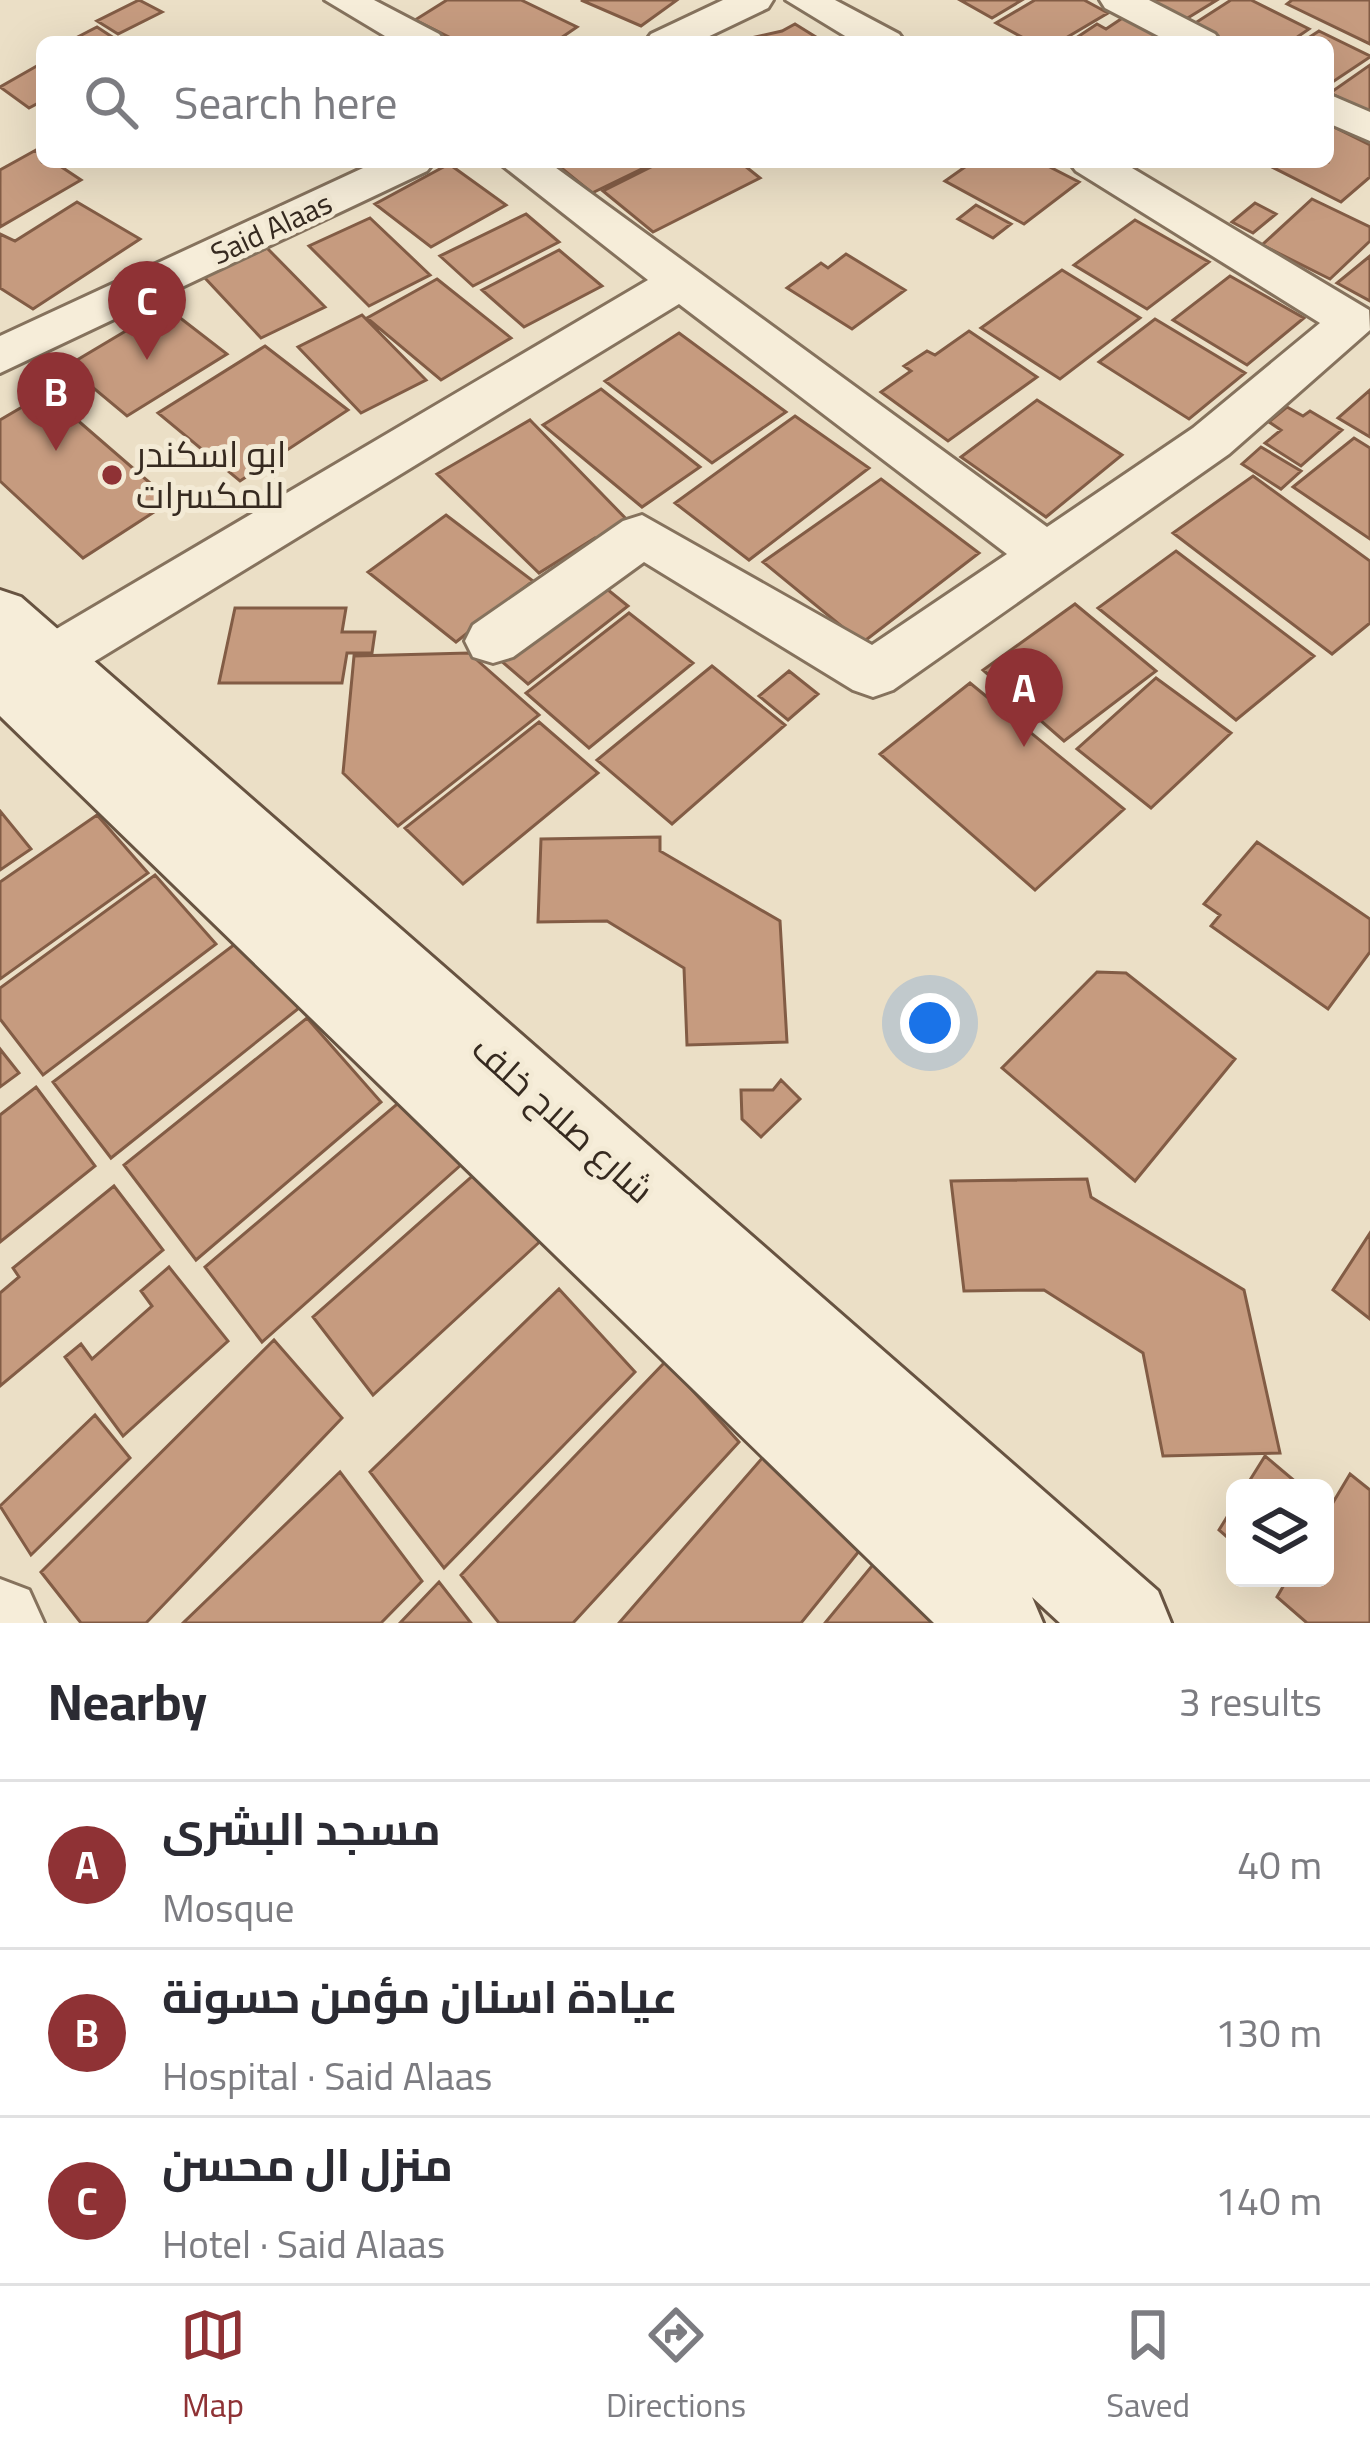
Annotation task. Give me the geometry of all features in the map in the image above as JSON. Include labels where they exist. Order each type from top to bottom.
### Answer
[{"type":"main road","name":"شارع صلاح خلف","points":[[16,651],[998,1623]]},
{"type":"main road","name":"شارع صلاح خلف","points":[[16,651],[1126,1623]]},
{"type":"street","points":[[344,0],[413,36]]},
{"type":"street","points":[[678,36],[754,0]]},
{"type":"street","points":[[805,0],[874,36]]},
{"type":"street","points":[[1119,0],[1190,36]]},
{"type":"street","points":[[1334,109],[1370,128]]},
{"type":"street","name":"Said Alaas","points":[[0,356],[399,168]]},
{"type":"street","points":[[528,168],[1044,554]]},
{"type":"street","points":[[493,641],[642,535],[874,674],[1211,441],[1352,321],[1100,168]]},
{"type":"street","points":[[16,651],[680,282]]},
{"type":"building","points":[[139,0],[162,12],[118,34],[97,21]]},
{"type":"building","points":[[447,0],[521,0],[577,27],[564,36],[447,36],[415,20]]},
{"type":"building","points":[[581,0],[677,0],[641,26]]},
{"type":"building","points":[[960,0],[1022,0],[992,18]]},
{"type":"building","points":[[1035,0],[1084,0],[1108,13],[1069,36],[1020,36],[996,23]]},
{"type":"building","points":[[1148,0],[1217,0],[1186,19]]},
{"type":"building","points":[[1231,0],[1251,0],[1309,29],[1299,36],[1207,36],[1189,27]]},
{"type":"building","points":[[1292,0],[1370,0],[1370,44],[1287,4]]},
{"type":"building","points":[[1124,17],[1162,35],[1079,36],[1097,24],[1106,29]]},
{"type":"building","points":[[795,24],[814,36],[760,36]]},
{"type":"building","points":[[97,27],[111,36],[80,36]]},
{"type":"building","points":[[1334,39],[1370,57],[1334,81]]},
{"type":"building","points":[[1370,65],[1370,113],[1334,95],[1334,90]]},
{"type":"building","points":[[36,66],[36,104],[29,108],[0,87]]},
{"type":"building","points":[[1334,127],[1370,145],[1370,177],[1341,202],[1274,168],[1334,168]]},
{"type":"building","points":[[36,150],[36,168],[63,168],[81,180],[0,227],[0,170]]},
{"type":"building","points":[[442,168],[455,168],[506,205],[431,247],[375,204]]},
{"type":"building","points":[[561,168],[644,168],[592,193]]},
{"type":"building","points":[[649,168],[748,168],[760,178],[653,232],[603,191]]},
{"type":"building","points":[[963,168],[1052,168],[1079,182],[1024,224],[945,181]]},
{"type":"building","points":[[1312,199],[1370,227],[1370,241],[1330,279],[1262,245]]},
{"type":"building","points":[[77,202],[140,239],[33,309],[0,288],[0,234],[15,241]]},
{"type":"building","points":[[1255,203],[1276,214],[1253,233],[1232,222]]},
{"type":"building","points":[[976,205],[1011,224],[993,238],[958,219]]},
{"type":"building","points":[[526,214],[559,242],[473,286],[440,256]]},
{"type":"building","points":[[370,218],[430,275],[369,306],[309,246]]},
{"type":"building","points":[[1135,220],[1209,262],[1147,309],[1074,265]]},
{"type":"building","points":[[267,248],[325,307],[261,338],[204,277]]},
{"type":"building","points":[[559,250],[602,286],[524,327],[482,290]]},
{"type":"building","points":[[846,254],[905,290],[852,329],[787,288],[821,263],[828,268]]},
{"type":"building","points":[[1370,256],[1370,301],[1337,283]]},
{"type":"building","points":[[1062,270],[1140,318],[1060,379],[981,328]]},
{"type":"building","points":[[1230,276],[1304,318],[1247,365],[1173,320]]},
{"type":"building","points":[[437,279],[511,338],[441,380],[367,318]]},
{"type":"building","points":[[166,307],[227,354],[127,416],[67,366]]},
{"type":"building","points":[[362,315],[426,380],[361,413],[298,347]]},
{"type":"building","points":[[1155,319],[1245,373],[1189,419],[1099,362]]},
{"type":"building","points":[[969,331],[1037,377],[948,441],[881,392],[911,371],[904,366],[927,351],[935,355]]},
{"type":"building","points":[[679,333],[786,412],[712,463],[605,381]]},
{"type":"building","points":[[265,346],[348,410],[240,481],[158,413]]},
{"type":"building","points":[[601,389],[700,467],[642,507],[543,425]]},
{"type":"building","points":[[1370,390],[1370,437],[1338,418]]},
{"type":"building","points":[[46,393],[171,501],[83,558],[0,481],[0,420]]},
{"type":"building","points":[[1037,400],[1122,455],[1046,517],[961,457]]},
{"type":"building","points":[[1287,407],[1303,416],[1310,411],[1342,430],[1301,466],[1265,443],[1281,430],[1269,422]]},
{"type":"building","points":[[795,416],[869,468],[749,560],[675,503]]},
{"type":"building","points":[[530,420],[633,526],[605,543],[595,538],[539,573],[437,474]]},
{"type":"building","points":[[1354,438],[1370,448],[1370,539],[1293,487]]},
{"type":"building","points":[[1261,447],[1301,471],[1281,489],[1242,464]]},
{"type":"building","points":[[1253,476],[1370,561],[1370,623],[1332,654],[1173,533]]},
{"type":"building","points":[[881,479],[979,553],[862,643],[763,562]]},
{"type":"building","points":[[446,515],[533,581],[456,642],[368,572]]},
{"type":"building","points":[[1176,551],[1314,656],[1236,720],[1098,608]]},
{"type":"building","points":[[592,577],[628,606],[528,684],[492,653]]},
{"type":"building","points":[[1075,604],[1156,671],[1064,741],[983,670]]},
{"type":"building","points":[[235,608],[346,608],[342,632],[375,632],[372,653],[347,653],[342,683],[219,683]]},
{"type":"building","points":[[629,613],[693,663],[589,748],[526,693]]},
{"type":"building","points":[[469,653],[539,715],[398,826],[343,773],[354,656]]},
{"type":"building","points":[[712,666],[785,725],[672,824],[597,760]]},
{"type":"building","points":[[789,671],[818,694],[788,720],[759,696]]},
{"type":"building","points":[[1156,678],[1231,733],[1151,808],[1077,749]]},
{"type":"building","points":[[970,683],[1124,809],[1035,890],[880,754]]},
{"type":"building","points":[[539,722],[598,773],[463,884],[405,828]]},
{"type":"building","points":[[0,811],[31,849],[0,870]]},
{"type":"building","points":[[97,815],[148,873],[0,979],[0,882]]},
{"type":"building","points":[[660,837],[660,851],[780,921],[787,1042],[687,1045],[684,968],[607,921],[538,922],[541,839]]},
{"type":"building","points":[[1257,842],[1370,919],[1370,952],[1328,1009],[1211,926],[1220,915],[1204,904]]},
{"type":"building","points":[[155,875],[216,944],[43,1075],[0,1019],[0,988]]},
{"type":"building","points":[[239,941],[299,1008],[111,1158],[53,1082]]},
{"type":"building","points":[[1097,972],[1126,973],[1235,1059],[1135,1181],[1002,1068]]},
{"type":"building","points":[[307,1018],[381,1102],[196,1260],[124,1165]]},
{"type":"building","points":[[0,1049],[19,1073],[0,1087]]},
{"type":"building","points":[[781,1080],[800,1099],[761,1137],[742,1119],[741,1090],[773,1090]]},
{"type":"building","points":[[36,1087],[95,1166],[0,1242],[0,1115]]},
{"type":"building","points":[[403,1099],[462,1164],[262,1342],[205,1267]]},
{"type":"building","points":[[485,1165],[546,1236],[373,1395],[313,1317]]},
{"type":"building","points":[[1087,1179],[1091,1197],[1244,1290],[1280,1453],[1163,1456],[1143,1353],[1044,1290],[964,1291],[951,1181]]},
{"type":"building","points":[[114,1186],[163,1250],[0,1386],[0,1293],[19,1277],[13,1268]]},
{"type":"building","points":[[1370,1233],[1370,1319],[1333,1290]]},
{"type":"building","points":[[169,1267],[228,1341],[123,1436],[65,1357],[81,1344],[92,1359],[152,1306],[141,1291]]},
{"type":"building","points":[[559,1289],[635,1372],[444,1568],[370,1472]]},
{"type":"building","points":[[274,1340],[342,1418],[146,1623],[81,1623],[41,1572]]},
{"type":"building","points":[[666,1361],[739,1442],[573,1623],[499,1623],[461,1575]]},
{"type":"building","points":[[95,1415],[130,1458],[31,1555],[0,1506]]},
{"type":"building","points":[[771,1448],[864,1545],[801,1623],[619,1623]]},
{"type":"building","points":[[1265,1456],[1292,1479],[1251,1479]]},
{"type":"building","points":[[340,1472],[422,1581],[381,1623],[183,1623]]},
{"type":"building","points":[[1350,1474],[1370,1490],[1370,1623],[1307,1623],[1277,1597],[1283,1587],[1334,1587],[1334,1501]]},
{"type":"building","points":[[876,1561],[933,1623],[825,1623]]},
{"type":"building","points":[[439,1582],[471,1623],[400,1623]]},
{"type":"place","name":"منزل ال محسن","points":[[147,360]]},
{"type":"place","name":"عيادة اسنان مؤمن حسونة","points":[[56,451]]},
{"type":"place","name":"ابو اسكندر للمكسرات","points":[[112,475]]},
{"type":"place","name":"مسجد البشرى","points":[[1024,747]]}]
